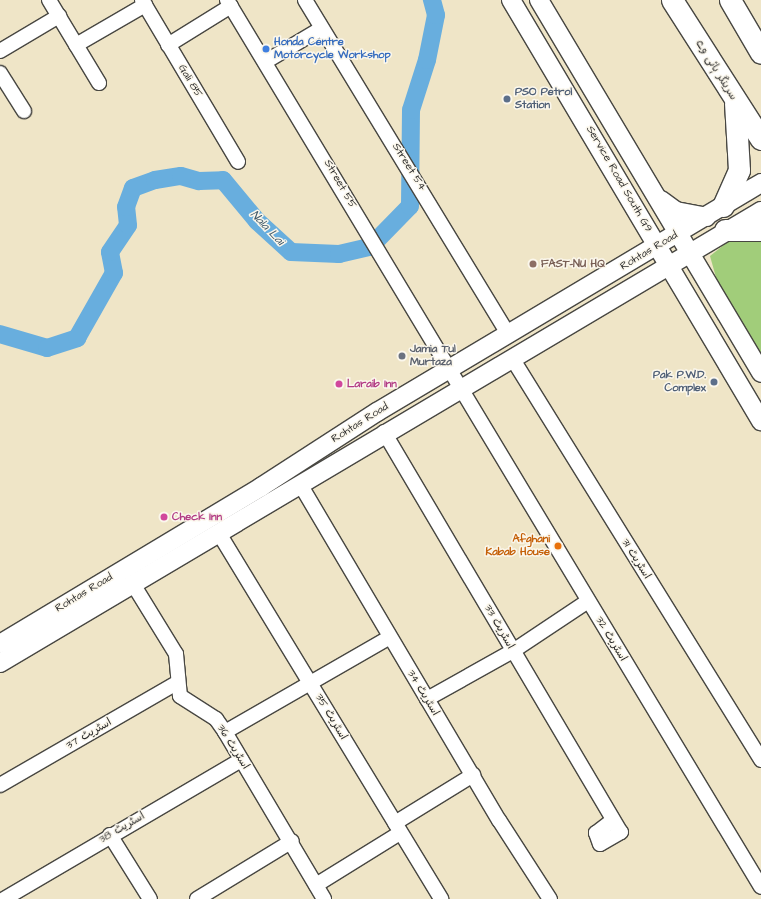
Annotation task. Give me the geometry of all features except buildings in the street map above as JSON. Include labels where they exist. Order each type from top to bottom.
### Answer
[{"type":"highway","name":"سرینگر ہائی وے","points":[[672,0],[761,139]]},
{"type":"highway","points":[[730,0],[761,53]]},
{"type":"highway","points":[[714,212],[739,170],[735,100]]},
{"type":"highway","points":[[725,230],[761,230]]},
{"type":"main road","name":"Service Road South G9","points":[[511,0],[761,421]]},
{"type":"main road","name":"Service Road South G9","points":[[539,0],[761,373]]},
{"type":"main road","name":"Rohtas Road","points":[[0,644],[450,369],[509,336],[761,183]]},
{"type":"main road","points":[[653,192],[676,211],[714,212]]},
{"type":"main road","name":"Rohtas Road","points":[[0,663],[133,584],[220,535],[384,432],[463,389],[566,324],[725,230],[761,211]]},
{"type":"main road","points":[[559,306],[566,324]]},
{"type":"street","points":[[49,0],[99,83]]},
{"type":"street","name":"Street 54","points":[[305,0],[424,192],[509,336]]},
{"type":"street","points":[[76,45],[143,2]]},
{"type":"street","name":"Gali 85","points":[[143,2],[238,162]]},
{"type":"street","points":[[168,44],[229,3]]},
{"type":"street","name":"Street 55","points":[[229,3],[463,389]]},
{"type":"street","points":[[0,51],[59,16]]},
{"type":"street","points":[[265,62],[322,28]]},
{"type":"street","points":[[0,73],[24,111]]},
{"type":"street","name":"اسٹریٹ 31","points":[[512,358],[761,760]]},
{"type":"street","name":"اسٹریٹ 32","points":[[463,389],[588,601],[761,887]]},
{"type":"street","name":"اسٹریٹ 33","points":[[384,432],[612,821]]},
{"type":"street","name":"اسٹریٹ 34","points":[[300,484],[427,699],[550,899]]},
{"type":"street","name":"اسٹریٹ 35","points":[[220,535],[441,899]]},
{"type":"street","name":"اسٹریٹ 36","points":[[133,584],[176,654],[177,683],[184,700],[216,719],[292,841],[324,899]]},
{"type":"street","points":[[427,699],[513,651],[588,601]]},
{"type":"street","points":[[225,732],[390,637]]},
{"type":"street","name":"اسٹریٹ 37","points":[[0,785],[177,683]]},
{"type":"street","name":"اسٹریٹ 38","points":[[4,899],[28,893],[110,835],[241,760]]},
{"type":"street","points":[[316,885],[473,775]]},
{"type":"street","points":[[110,835],[150,899]]},
{"type":"street","points":[[197,899],[292,841]]},
{"type":"green space","points":[[730,240],[761,240],[761,355],[717,281],[710,256]]},
{"type":"waterway","name":"Nala Lai","points":[[0,334],[47,348],[77,338],[114,273],[110,252],[128,225],[126,207],[133,188],[155,180],[181,176],[199,181],[223,180],[257,221],[291,252],[339,254],[370,247],[410,206],[411,110],[427,60],[436,15],[432,0]]},
{"type":"place","name":"Honda Centre Motorcycle Workshop","points":[[266,49]]},
{"type":"place","name":"PSO Petrol Station","points":[[507,99]]},
{"type":"place","name":"FAST-NU HQ","points":[[533,264]]},
{"type":"place","name":"Jamia Tul Murtaza","points":[[402,356]]},
{"type":"place","name":"Pak P.W.D. Complex","points":[[714,382]]},
{"type":"place","name":"Laraib Inn","points":[[339,384]]},
{"type":"place","name":"Check Inn","points":[[164,517]]},
{"type":"place","name":"Afghani Kabab House","points":[[558,546]]}]
